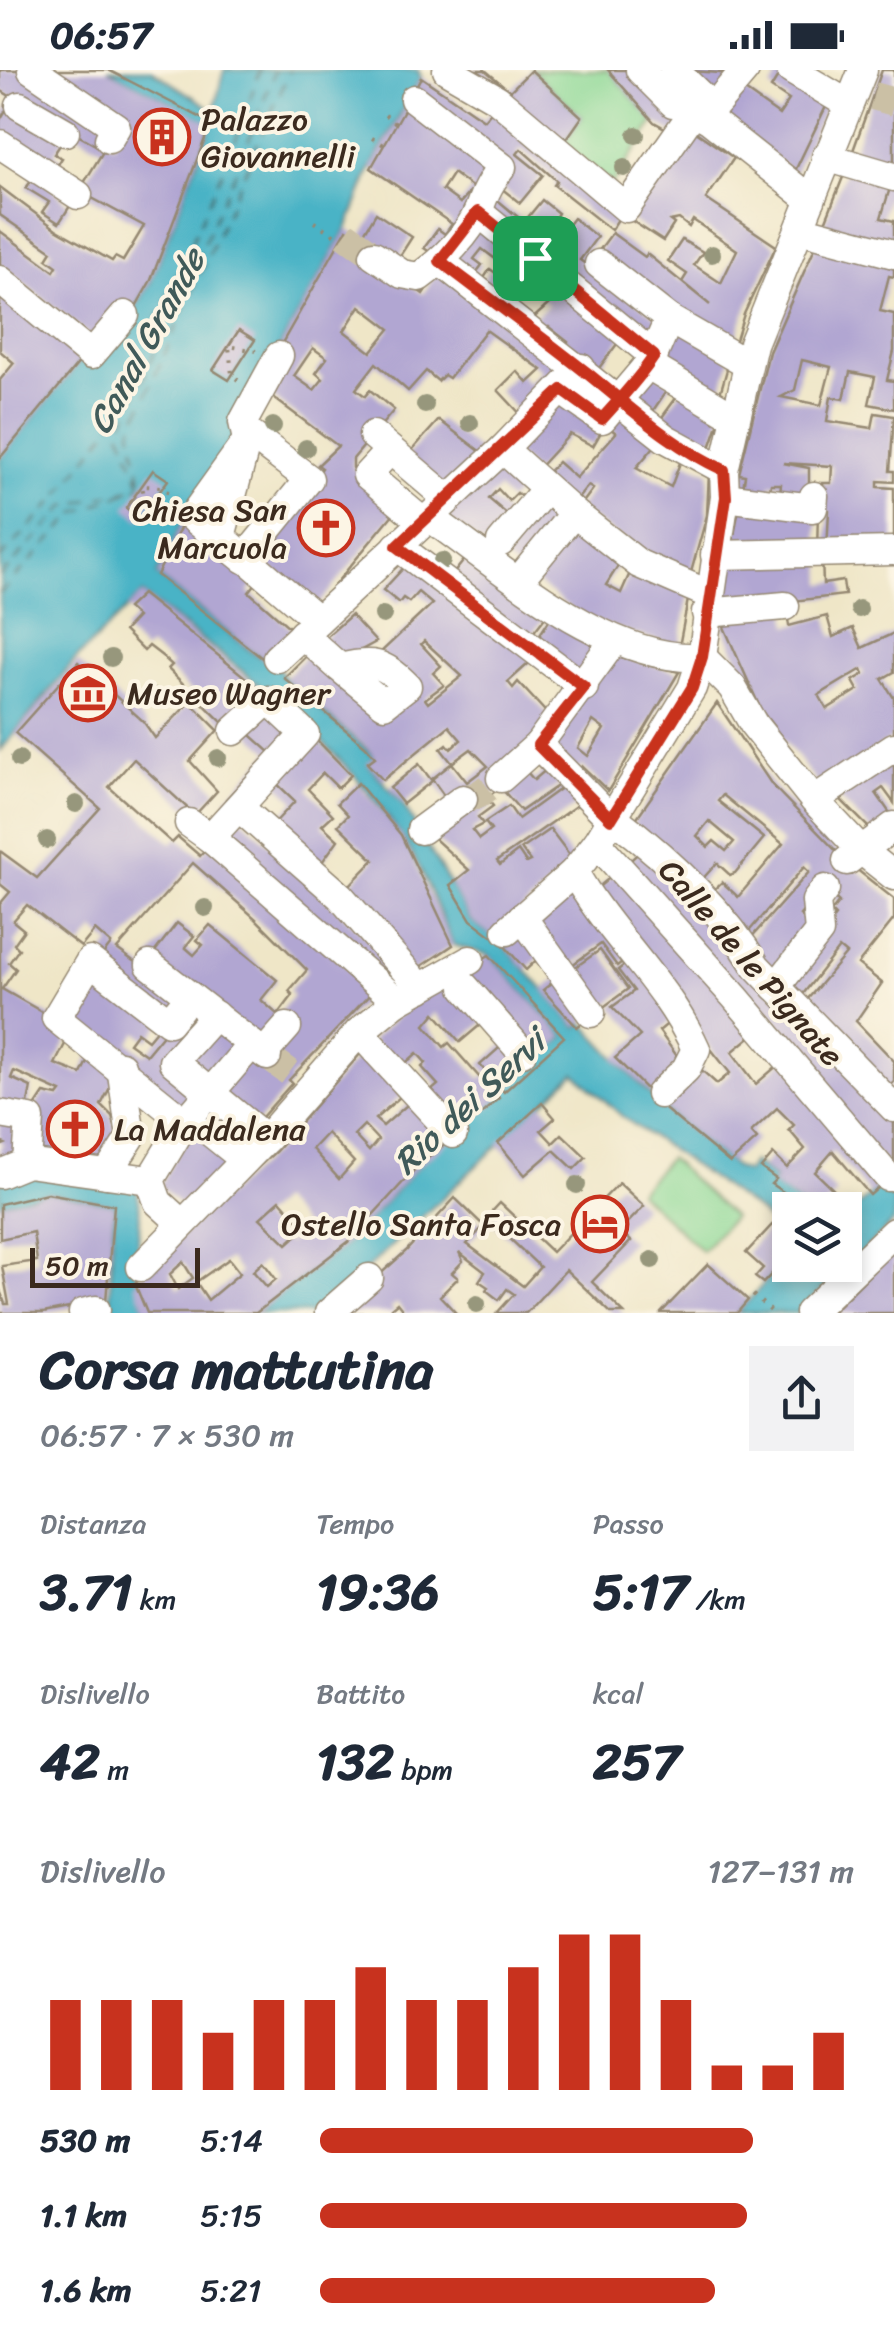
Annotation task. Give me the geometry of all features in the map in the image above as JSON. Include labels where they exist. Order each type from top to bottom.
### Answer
[{"type":"street","points":[[32,70],[116,126],[109,139]]},
{"type":"street","points":[[446,70],[497,99],[626,208],[703,98],[674,70]]},
{"type":"street","points":[[640,70],[690,113],[810,200]]},
{"type":"street","points":[[690,113],[746,70]]},
{"type":"street","points":[[590,1013],[515,924],[573,872],[610,822],[692,688],[702,657],[734,417],[747,364],[826,157],[860,90],[791,70]]},
{"type":"street","points":[[374,255],[402,274],[420,277],[440,261],[478,212],[483,191],[502,167],[414,99]]},
{"type":"street","points":[[8,103],[65,132]]},
{"type":"street","points":[[0,144],[78,195]]},
{"type":"street","points":[[826,157],[894,178]]},
{"type":"street","points":[[478,212],[651,360],[734,417]]},
{"type":"street","points":[[800,230],[894,254]]},
{"type":"street","points":[[440,261],[725,483],[813,508],[814,496]]},
{"type":"street","points":[[599,264],[669,318],[747,364]]},
{"type":"street","points":[[0,280],[90,355],[125,316]]},
{"type":"street","points":[[562,390],[602,419],[651,360],[669,318]]},
{"type":"street","points":[[221,537],[247,440],[243,422],[278,356]]},
{"type":"street","points":[[277,658],[397,546],[425,511],[503,449],[581,368]]},
{"type":"street","points":[[194,514],[250,435],[309,479],[254,566]]},
{"type":"street","points":[[425,511],[423,478],[381,443],[367,475],[425,511],[495,551],[520,580],[556,605],[613,642],[677,659],[702,657]]},
{"type":"street","points":[[503,449],[574,514],[640,564],[708,604],[785,606]]},
{"type":"street","points":[[495,551],[546,489]]},
{"type":"street","points":[[194,514],[254,566],[340,668]]},
{"type":"street","points":[[194,514],[254,566]]},
{"type":"street","points":[[520,580],[574,514]]},
{"type":"street","points":[[397,546],[584,687]]},
{"type":"street","points":[[714,555],[894,550]]},
{"type":"street","points":[[528,644],[556,605]]},
{"type":"street","points":[[501,778],[547,753],[613,642]]},
{"type":"street","points":[[702,657],[732,688],[754,725],[854,856],[894,876]]},
{"type":"street","points":[[234,730],[270,702],[305,734],[239,811],[200,831],[409,994]]},
{"type":"street","points":[[814,800],[894,747]]},
{"type":"street","points":[[547,753],[610,822],[670,867],[776,986],[890,1096]]},
{"type":"street","points":[[421,830],[463,799]]},
{"type":"street","points":[[239,811],[340,896],[409,994]]},
{"type":"street","name":"Calle de le Pignate","points":[[610,822],[735,996],[888,1177]]},
{"type":"street","points":[[854,856],[894,826]]},
{"type":"street","points":[[573,872],[680,1014],[696,1049],[686,1069],[660,1094]]},
{"type":"street","points":[[776,986],[819,932],[816,901],[825,888]]},
{"type":"street","points":[[190,996],[168,1022],[90,961],[74,981],[74,992],[56,1018],[164,1093],[162,1096],[245,1160]]},
{"type":"street","points":[[150,965],[261,1051]]},
{"type":"street","points":[[141,1266],[180,1222],[266,1139],[302,1082],[358,1032],[409,994],[460,974],[522,1052]]},
{"type":"street","points":[[214,1015],[173,1062],[266,1139]]},
{"type":"street","points":[[150,1180],[195,1123],[209,1093],[286,1027]]},
{"type":"street","points":[[358,1032],[453,1134]]},
{"type":"street","points":[[120,1066],[132,1137],[158,1202],[180,1222]]},
{"type":"street","points":[[0,1114],[30,1119],[17,1167],[150,1180]]},
{"type":"street","points":[[95,1173],[132,1137]]},
{"type":"street","points":[[808,1313],[894,1232]]},
{"type":"street","points":[[329,1313],[369,1278]]},
{"type":"path","points":[[385,116],[396,123]]},
{"type":"path","points":[[372,138],[384,145]]},
{"type":"path","points":[[314,222],[342,238]]},
{"type":"path","points":[[232,375],[229,346],[250,348]]},
{"type":"path","points":[[142,486],[162,487],[178,500],[162,520],[147,509],[142,486]]},
{"type":"path","points":[[96,1307],[109,1272]]},
{"type":"path","points":[[753,1295],[773,1313]]},
{"type":"green space","points":[[531,70],[608,70],[654,122],[610,188],[561,147],[582,117]]},
{"type":"green space","points":[[669,1158],[733,1217],[702,1251],[638,1192]]},
{"type":"water","name":"Canal Grande","points":[[108,70],[151,70],[214,110],[224,70],[418,70],[421,77],[371,168],[347,229],[281,345],[239,448],[186,516],[157,575],[253,653],[278,667],[285,679],[375,757],[368,764],[403,804],[471,920],[502,943],[577,1027],[583,1023],[660,1105],[736,1168],[747,1172],[753,1162],[776,1179],[772,1184],[784,1192],[772,1192],[772,1224],[623,1117],[575,1073],[320,1313],[256,1313],[348,1242],[418,1166],[564,1037],[489,955],[453,945],[408,847],[345,766],[281,704],[142,594],[77,658],[0,751],[0,458],[81,360],[130,317],[151,281],[211,124]]},
{"type":"water","points":[[24,1172],[137,1189],[137,1276],[147,1313],[109,1313],[114,1205],[47,1193],[0,1204],[0,1180]]},
{"type":"water","points":[[894,1174],[894,1222],[862,1252],[862,1202]]},
{"type":"water","points":[[772,1275],[772,1282],[830,1282],[797,1313],[737,1313]]},
{"type":"building","points":[[0,70],[31,70],[29,77],[108,125],[101,138],[114,145],[123,129],[37,70],[108,70],[211,123],[151,280],[130,317],[121,310],[98,342],[0,264],[0,231],[54,271],[57,266],[47,259],[52,251],[0,215],[0,187],[56,229],[112,261],[115,257],[123,261],[144,226],[79,191],[104,150],[21,103],[19,108],[66,136],[54,154],[62,158],[52,174],[0,141],[0,120],[13,98],[0,90]]},
{"type":"building","points":[[469,70],[485,70],[510,91],[531,70],[582,117],[561,147]]},
{"type":"building","points":[[608,70],[672,70],[700,97],[674,133],[654,122]]},
{"type":"building","points":[[677,70],[720,73],[742,70],[712,105]]},
{"type":"building","points":[[782,70],[831,96],[794,173],[715,109],[735,84],[779,115],[789,100],[771,88]]},
{"type":"building","points":[[882,70],[894,70],[894,172],[850,159]]},
{"type":"building","points":[[421,77],[484,120],[498,103],[624,210],[611,230],[554,185],[557,181],[521,149],[517,154],[543,175],[520,203],[501,188],[507,167],[412,94]]},
{"type":"building","points":[[409,101],[498,167],[438,258],[424,248],[438,229],[445,234],[452,224],[371,168]],"holes":[[[453,173],[473,188],[460,203],[442,190]]]},
{"type":"building","points":[[693,130],[734,158],[706,199],[776,246],[744,314],[732,353],[595,256],[612,233],[645,257],[647,254],[710,305],[682,282],[687,274],[668,261],[682,240],[703,252],[694,265],[721,283],[737,250],[693,220],[689,227],[679,219],[670,221],[674,224],[663,241],[629,219]]},
{"type":"building","points":[[847,167],[892,181],[881,218],[894,221],[894,249],[822,230]]},
{"type":"building","points":[[37,173],[70,206],[59,223],[42,212],[49,202],[26,188]]},
{"type":"building","points":[[494,197],[524,222],[542,200],[558,213],[534,253],[483,211]]},
{"type":"building","points":[[376,213],[412,237],[396,262],[372,258],[423,294],[442,265],[577,368],[526,420],[498,390],[517,371],[528,383],[542,370],[486,330],[449,378],[444,375],[438,381],[426,371],[408,391],[376,363],[356,389],[365,396],[370,390],[394,410],[353,459],[353,468],[399,507],[313,611],[259,555],[322,468],[318,465],[338,446],[267,393],[281,345],[347,229],[361,238]],"holes":[[[360,306],[390,329],[371,352],[344,331]],[[313,348],[327,358],[316,373],[323,379],[314,390],[294,376]]]},
{"type":"building","points":[[478,216],[623,336],[593,376],[561,351],[568,342],[549,327],[544,334],[529,322],[549,304],[521,283],[503,307],[478,287],[490,269],[504,279],[510,270],[482,249],[474,259],[482,265],[470,281],[444,262]]},
{"type":"building","points":[[573,218],[597,237],[580,260],[660,320],[643,345],[541,260]]},
{"type":"building","points":[[818,240],[894,260],[894,277],[889,276],[880,311],[894,314],[894,351],[887,380],[894,381],[894,409],[869,404],[875,377],[850,372],[844,399],[831,397],[827,421],[872,428],[875,413],[894,416],[890,471],[894,471],[894,482],[878,481],[878,487],[894,488],[894,548],[827,552],[829,510],[818,510],[821,483],[831,483],[832,466],[783,463],[809,468],[809,506],[779,502],[781,484],[771,484],[768,499],[742,496],[745,475],[739,474],[769,352]],"holes":[[[802,360],[831,367],[821,405],[781,397],[795,390]]]},
{"type":"building","points":[[0,289],[81,360],[0,458],[0,380],[14,363],[0,351]]},
{"type":"building","points":[[677,326],[730,359],[717,404],[653,365]]},
{"type":"building","points":[[239,330],[255,340],[229,380],[213,370]]},
{"type":"building","points":[[649,369],[671,384],[648,418],[627,403]]},
{"type":"building","points":[[682,390],[722,413],[710,448],[657,424]]},
{"type":"building","points":[[564,398],[605,425],[593,446],[570,434],[535,472],[510,448]]},
{"type":"building","points":[[617,407],[659,441],[636,468],[671,487],[681,460],[709,472],[707,515],[688,583],[578,509],[593,489],[588,486],[572,506],[541,480],[558,462],[576,478],[616,433],[604,423]]},
{"type":"building","points":[[439,420],[485,455],[445,493],[406,457]]},
{"type":"building","points":[[507,459],[541,491],[530,503],[517,493],[509,501],[498,489],[489,499],[515,521],[544,494],[569,514],[521,571],[443,516]]},
{"type":"building","points":[[153,470],[168,480],[140,519],[126,508]]},
{"type":"building","points":[[740,503],[818,510],[817,553],[731,552]]},
{"type":"building","points":[[186,516],[260,578],[249,592],[296,633],[267,662],[157,575]]},
{"type":"building","points":[[572,520],[624,556],[606,585],[621,593],[634,564],[690,589],[679,647],[585,619],[529,577]]},
{"type":"building","points":[[470,553],[550,611],[529,638],[449,579]]},
{"type":"building","points":[[822,557],[823,584],[843,581],[845,595],[723,609],[729,558]]},
{"type":"building","points":[[411,560],[537,656],[508,682],[513,688],[518,682],[554,721],[520,764],[534,780],[554,763],[569,778],[521,811],[501,788],[486,797],[493,806],[478,817],[483,824],[472,830],[479,839],[491,830],[485,822],[509,806],[518,819],[572,780],[587,798],[497,861],[500,865],[518,851],[526,863],[530,861],[521,849],[550,829],[575,862],[492,936],[471,920],[450,885],[469,870],[426,831],[450,804],[432,779],[452,763],[441,749],[447,744],[451,749],[461,740],[449,726],[383,780],[367,763],[375,757],[365,746],[284,678],[316,646],[385,710],[414,688],[380,653],[432,604],[418,592],[409,602],[403,598],[399,603],[383,590]],"holes":[[[424,641],[462,676],[428,703],[425,699],[444,685],[433,673],[441,666],[421,644]],[[471,749],[488,766],[467,782],[452,763]]]},
{"type":"building","points":[[142,594],[266,694],[229,729],[168,669],[172,665],[149,646],[144,651],[124,631],[137,617],[127,608]]},
{"type":"building","points":[[786,607],[789,626],[827,616],[833,637],[853,628],[862,648],[894,633],[894,672],[882,679],[894,698],[894,737],[820,787],[761,710],[724,627],[723,612]],"holes":[[[862,669],[864,674],[853,681],[858,690],[827,709],[819,695]]]},
{"type":"building","points":[[554,613],[606,646],[584,682],[533,645]]},
{"type":"building","points":[[351,615],[376,642],[337,663],[318,644]]},
{"type":"building","points":[[609,654],[679,672],[608,791],[582,766],[574,774],[543,745]],"holes":[[[593,721],[604,729],[588,756],[578,748]]]},
{"type":"building","points":[[78,662],[143,721],[155,738],[190,702],[218,730],[190,761],[217,791],[195,815],[134,759],[109,787],[172,843],[178,837],[200,856],[210,845],[374,990],[289,1080],[292,1083],[254,1126],[214,1094],[263,1046],[150,958],[177,923],[194,936],[185,947],[194,955],[203,945],[197,940],[210,925],[277,980],[261,1000],[278,1015],[293,995],[289,991],[307,970],[256,919],[193,863],[117,949],[184,998],[169,1016],[98,961],[111,944],[95,930],[81,947],[27,905],[13,921],[24,930],[14,944],[19,949],[9,963],[16,969],[2,989],[51,1017],[70,1034],[55,1064],[81,1074],[92,1051],[120,1068],[101,1105],[112,1116],[117,1133],[104,1165],[32,1157],[30,1114],[44,1093],[58,1096],[61,1092],[14,1071],[11,1078],[31,1087],[26,1115],[0,1111],[0,904],[10,892],[0,884],[0,851],[37,878],[100,808],[15,733]]},
{"type":"building","points":[[717,703],[772,785],[846,861],[894,899],[894,919],[858,964],[882,983],[856,1021],[894,1061],[894,1082],[884,1092],[801,1007],[846,954],[839,948],[796,1003],[780,987],[835,916],[831,912],[839,902],[824,887],[800,915],[818,930],[776,982],[749,940],[809,872],[804,867],[745,936],[707,896],[722,882],[738,897],[783,844],[723,795],[718,801],[764,838],[735,873],[730,875],[717,863],[697,885],[633,823]],"holes":[[[709,821],[734,842],[726,851],[714,841],[708,847],[697,836]]]},
{"type":"building","points":[[271,706],[300,735],[234,809],[226,799],[270,752],[243,728]]},
{"type":"building","points":[[312,735],[351,775],[338,788],[323,773],[308,789],[333,815],[322,825],[338,840],[317,869],[268,830],[295,801],[272,779]]},
{"type":"building","points":[[894,757],[894,803],[883,788],[876,793],[894,819],[876,835],[837,796]]},
{"type":"building","points":[[419,764],[432,781],[403,804],[390,788]]},
{"type":"building","points":[[358,783],[401,835],[453,945],[411,973],[343,892],[374,860],[338,825],[348,815],[337,803]]},
{"type":"building","points":[[238,815],[397,966],[384,979],[222,832]]},
{"type":"building","points":[[645,847],[894,1116],[894,1174],[623,867]]},
{"type":"building","points":[[619,870],[760,1029],[732,1052],[756,1084],[785,1059],[887,1180],[870,1195],[833,1151],[815,1172],[836,1192],[783,1192],[771,1184],[776,1179],[761,1168],[773,1154],[787,1168],[805,1149],[789,1130],[794,1125],[777,1108],[751,1132],[757,1139],[730,1163],[660,1105],[696,1065],[717,1084],[730,1073],[589,895]]},
{"type":"building","points":[[573,880],[631,955],[617,966],[601,944],[565,970],[528,920]]},
{"type":"building","points":[[525,923],[546,951],[526,970],[502,943]]},
{"type":"building","points":[[600,950],[628,989],[594,1014],[567,973]]},
{"type":"building","points":[[489,955],[564,1037],[504,1092],[480,1065],[507,1041],[486,1020],[460,1042],[435,1013],[425,1025],[444,1047],[449,1043],[481,1079],[486,1075],[499,1098],[458,1135],[424,1097],[438,1085],[422,1067],[426,1063],[417,1053],[399,1069],[372,1040],[412,1003]]},
{"type":"building","points":[[633,958],[678,1015],[659,1031],[684,1066],[651,1094],[615,1058],[640,1036],[612,1007],[634,991],[618,970]]},
{"type":"building","points":[[93,967],[163,1022],[148,1040],[137,1032],[129,1043],[146,1055],[190,1002],[209,1017],[170,1063],[205,1093],[187,1115],[59,1017]]},
{"type":"building","points":[[562,975],[590,1017],[577,1027],[543,990]]},
{"type":"building","points":[[213,1020],[245,1045],[209,1089],[176,1062]]},
{"type":"building","points":[[367,1046],[408,1090],[375,1119],[383,1126],[415,1098],[452,1139],[418,1166],[348,1242],[256,1313],[147,1313],[135,1284],[170,1246],[276,1151]],"holes":[[[364,1125],[378,1140],[369,1151],[354,1135]],[[327,1133],[354,1162],[339,1179],[312,1149]],[[280,1200],[305,1228],[287,1244],[260,1218]],[[229,1259],[240,1273],[208,1300],[196,1282]],[[183,1262],[193,1278],[178,1289],[170,1274]],[[263,1262],[276,1279],[267,1287],[253,1271]]]},
{"type":"building","points":[[210,1097],[259,1136],[185,1209],[160,1186]]},
{"type":"building","points":[[542,1103],[555,1118],[541,1130],[553,1143],[562,1134],[586,1157],[574,1169],[554,1150],[525,1175],[498,1143]]},
{"type":"building","points":[[0,1118],[28,1122],[24,1172],[0,1180],[0,1146],[5,1144],[0,1142]]},
{"type":"building","points":[[619,1183],[644,1206],[620,1231],[631,1241],[592,1282],[624,1313],[611,1313],[566,1270],[526,1313],[497,1313],[514,1294],[507,1289],[499,1300],[479,1281],[485,1272],[459,1252],[463,1261],[452,1273],[458,1278],[440,1296],[456,1313],[405,1313],[397,1303],[391,1308],[395,1313],[337,1313],[406,1251],[455,1198],[484,1226],[467,1244],[523,1286],[540,1267],[487,1217],[500,1203],[552,1252]]},
{"type":"building","points":[[47,1193],[114,1205],[106,1301],[43,1313],[0,1313],[0,1290],[5,1304],[9,1304],[2,1266],[37,1261],[33,1232],[0,1239],[0,1204]]},
{"type":"building","points":[[772,1225],[772,1274],[763,1283],[755,1277],[763,1268],[746,1253]]},
{"type":"building","points":[[894,1251],[894,1313],[831,1313]]},
{"type":"building","points":[[708,1264],[748,1300],[737,1313],[661,1313]]},
{"type":"ferry route","points":[[0,559],[56,499],[109,429],[233,148],[260,70]]},
{"type":"ferry route","points":[[141,484],[120,430],[244,153],[275,70]]},
{"type":"ferry route","points":[[141,479],[131,430],[290,70]]},
{"type":"ferry route","points":[[0,594],[76,513],[141,486]]},
{"type":"ferry route","points":[[0,577],[66,506],[131,489]]},
{"type":"tunnel","points":[[873,96],[894,102]]},
{"type":"tunnel","points":[[345,234],[374,255]]},
{"type":"tunnel","points":[[463,799],[478,795],[501,778]]},
{"type":"tunnel","points":[[267,1056],[293,1075]]},
{"type":"place","name":"Palazzo Giovannelli","points":[[162,137]]},
{"type":"place","name":"Chiesa San Marcuola","points":[[326,528]]},
{"type":"place","name":"Museo Wagner","points":[[88,693]]},
{"type":"place","name":"La Maddalena","points":[[75,1129]]},
{"type":"place","name":"Ostello Santa Fosca","points":[[600,1224]]},
{"type":"route","points":[[535,258],[478,212],[440,261],[581,368],[620,399],[665,438],[724,470],[726,497],[708,594],[702,657],[692,688],[611,819],[538,745],[584,687],[397,546],[562,390],[602,419],[620,399],[654,356],[535,258]]},
{"type":"water label","name":"Rio dei Servi","points":[[469,1102]]}]
